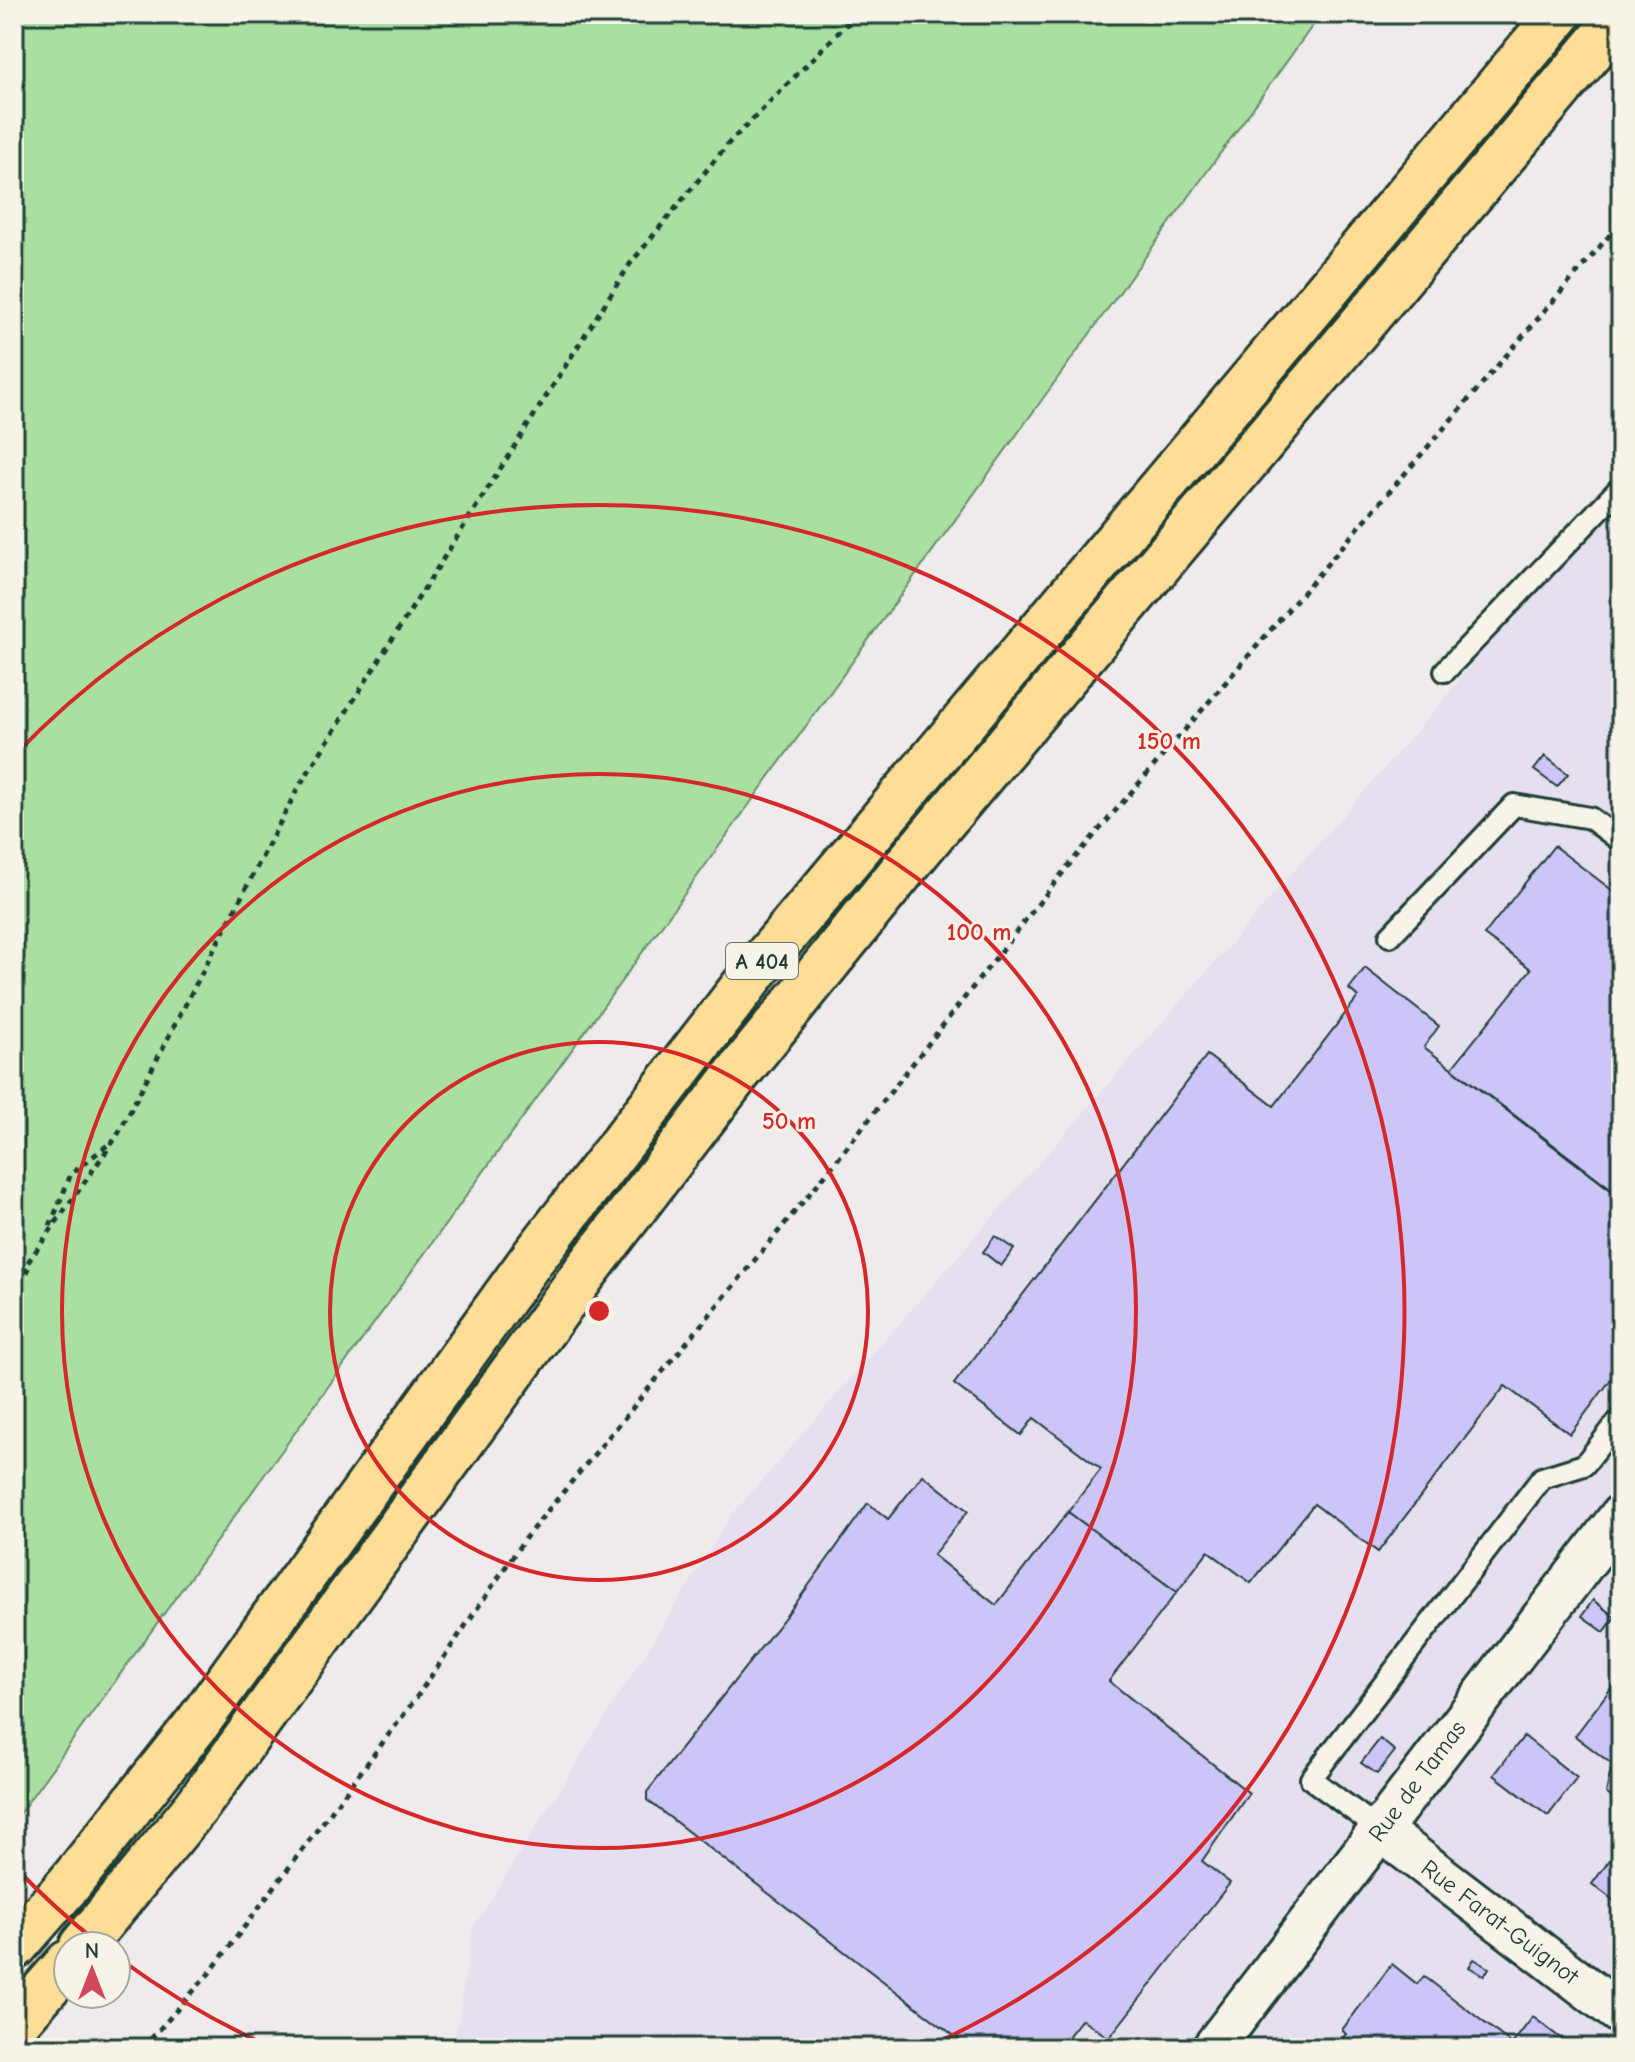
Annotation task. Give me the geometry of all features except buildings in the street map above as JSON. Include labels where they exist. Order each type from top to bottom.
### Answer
[{"type":"highway","name":"A 404","points":[[14,1947],[70,1883],[197,1724],[532,1259],[764,960],[1559,14]]},
{"type":"highway","name":"A 404","points":[[95,1930],[197,1806],[583,1275],[738,1073],[929,838],[1621,16]]},
{"type":"highway","points":[[14,2025],[52,1981]]},
{"type":"street","name":"Rue de Tamas","points":[[1213,2048],[1621,1515]]},
{"type":"street","name":"Rue Farat-Guignot","points":[[1380,1830],[1621,2014]]},
{"type":"lane","points":[[1445,671],[1621,487]]},
{"type":"lane","points":[[1390,936],[1514,805],[1590,818],[1621,841]]},
{"type":"lane","points":[[1380,1830],[1311,1779],[1542,1478],[1584,1465],[1621,1418]]},
{"type":"path","points":[[14,1282],[117,1136],[298,788],[630,264],[728,144],[857,14]]},
{"type":"path","points":[[143,2048],[212,1970],[396,1726],[526,1537],[830,1169],[1068,866],[1621,222]]},
{"type":"path","points":[[14,1294],[51,1225],[71,1174],[117,1136]]},
{"type":"shaded area","points":[[1621,469],[1621,2048],[454,2048],[473,1928],[732,1515],[1443,701]]},
{"type":"green space","points":[[14,14],[1321,14],[14,1821]]}]
